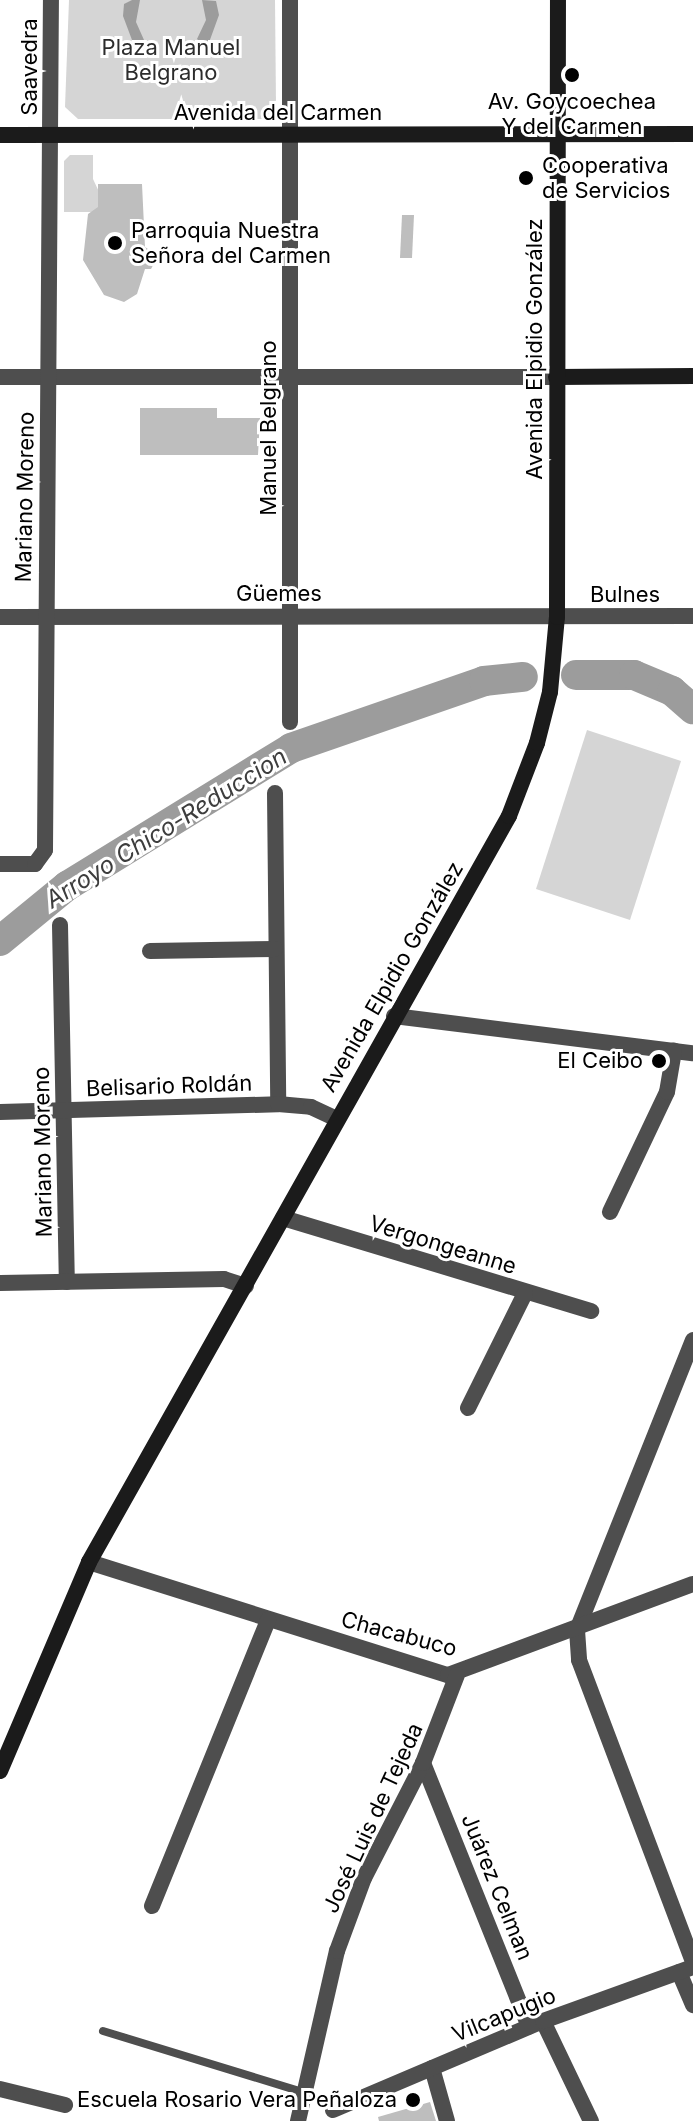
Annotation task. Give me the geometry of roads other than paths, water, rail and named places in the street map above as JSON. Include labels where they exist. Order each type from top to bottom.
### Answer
[{"type":"main road","name":"Avenida Elpidio González","points":[[0,1771],[89,1562],[509,816],[550,692],[557,617],[558,0]]},
{"type":"main road","name":"Avenida del Carmen","points":[[0,135],[693,134]]},
{"type":"main road","points":[[556,377],[693,376]]},
{"type":"street","name":"Saavedra","points":[[51,0],[52,134]]},
{"type":"street","name":"Manuel Belgrano","points":[[290,0],[290,722]]},
{"type":"street","name":"Mariano Moreno","points":[[0,864],[42,860],[52,134]]},
{"type":"street","points":[[0,377],[556,377]]},
{"type":"street","name":"Bulnes","points":[[557,617],[693,616]]},
{"type":"street","name":"Güemes","points":[[0,617],[557,617]]},
{"type":"street","points":[[275,793],[278,1104]]},
{"type":"street","name":"Mariano Moreno","points":[[60,925],[67,1282]]},
{"type":"street","points":[[150,951],[275,949]]},
{"type":"street","points":[[394,1016],[693,1053]]},
{"type":"street","points":[[610,1212],[667,1092],[674,1051]]},
{"type":"street","name":"Belisario Roldán","points":[[0,1112],[278,1104],[311,1107],[337,1119]]},
{"type":"street","name":"Vergongeanne","points":[[283,1218],[591,1311]]},
{"type":"street","points":[[0,1283],[224,1279],[246,1286]]},
{"type":"street","points":[[468,1408],[525,1293]]},
{"type":"street","points":[[691,1350],[577,1630],[579,1660],[688,1967],[693,2005]]},
{"type":"street","name":"Chacabuco","points":[[89,1562],[268,1620],[457,1675],[693,1584]]},
{"type":"street","points":[[152,1906],[268,1620]]},
{"type":"street","name":"José Luis de Tejeda","points":[[298,2121],[337,1951],[364,1878],[423,1763],[457,1675]]},
{"type":"street","name":"Juárez Celman","points":[[423,1763],[536,2024],[591,2121]]},
{"type":"street","name":"Vilcapugio","points":[[333,2110],[536,2024],[688,1967]]},
{"type":"street","points":[[432,2068],[447,2121]]},
{"type":"street","points":[[0,2089],[65,2105]]},
{"type":"lane","points":[[103,2031],[303,2092]]},
{"type":"waterway","name":"Arroyo Chico-Reduccion","points":[[576,675],[634,675],[672,691],[693,709]]},
{"type":"waterway","name":"Arroyo Chico-Reduccion","points":[[0,941],[67,886],[291,748],[484,681],[523,677]]},
{"type":"place","name":"Av. Goycoechea Y del Carmen","points":[[572,75]]},
{"type":"place","name":"Cooperativa de Servicios","points":[[526,178]]},
{"type":"place","name":"Parroquia Nuestra Señora del Carmen","points":[[115,243]]},
{"type":"place","name":"El Ceibo","points":[[659,1061]]},
{"type":"place","name":"Escuela Rosario Vera Peñaloza","points":[[413,2100]]},
{"type":"park label","name":"Plaza Manuel Belgrano","points":[[171,60]]}]
